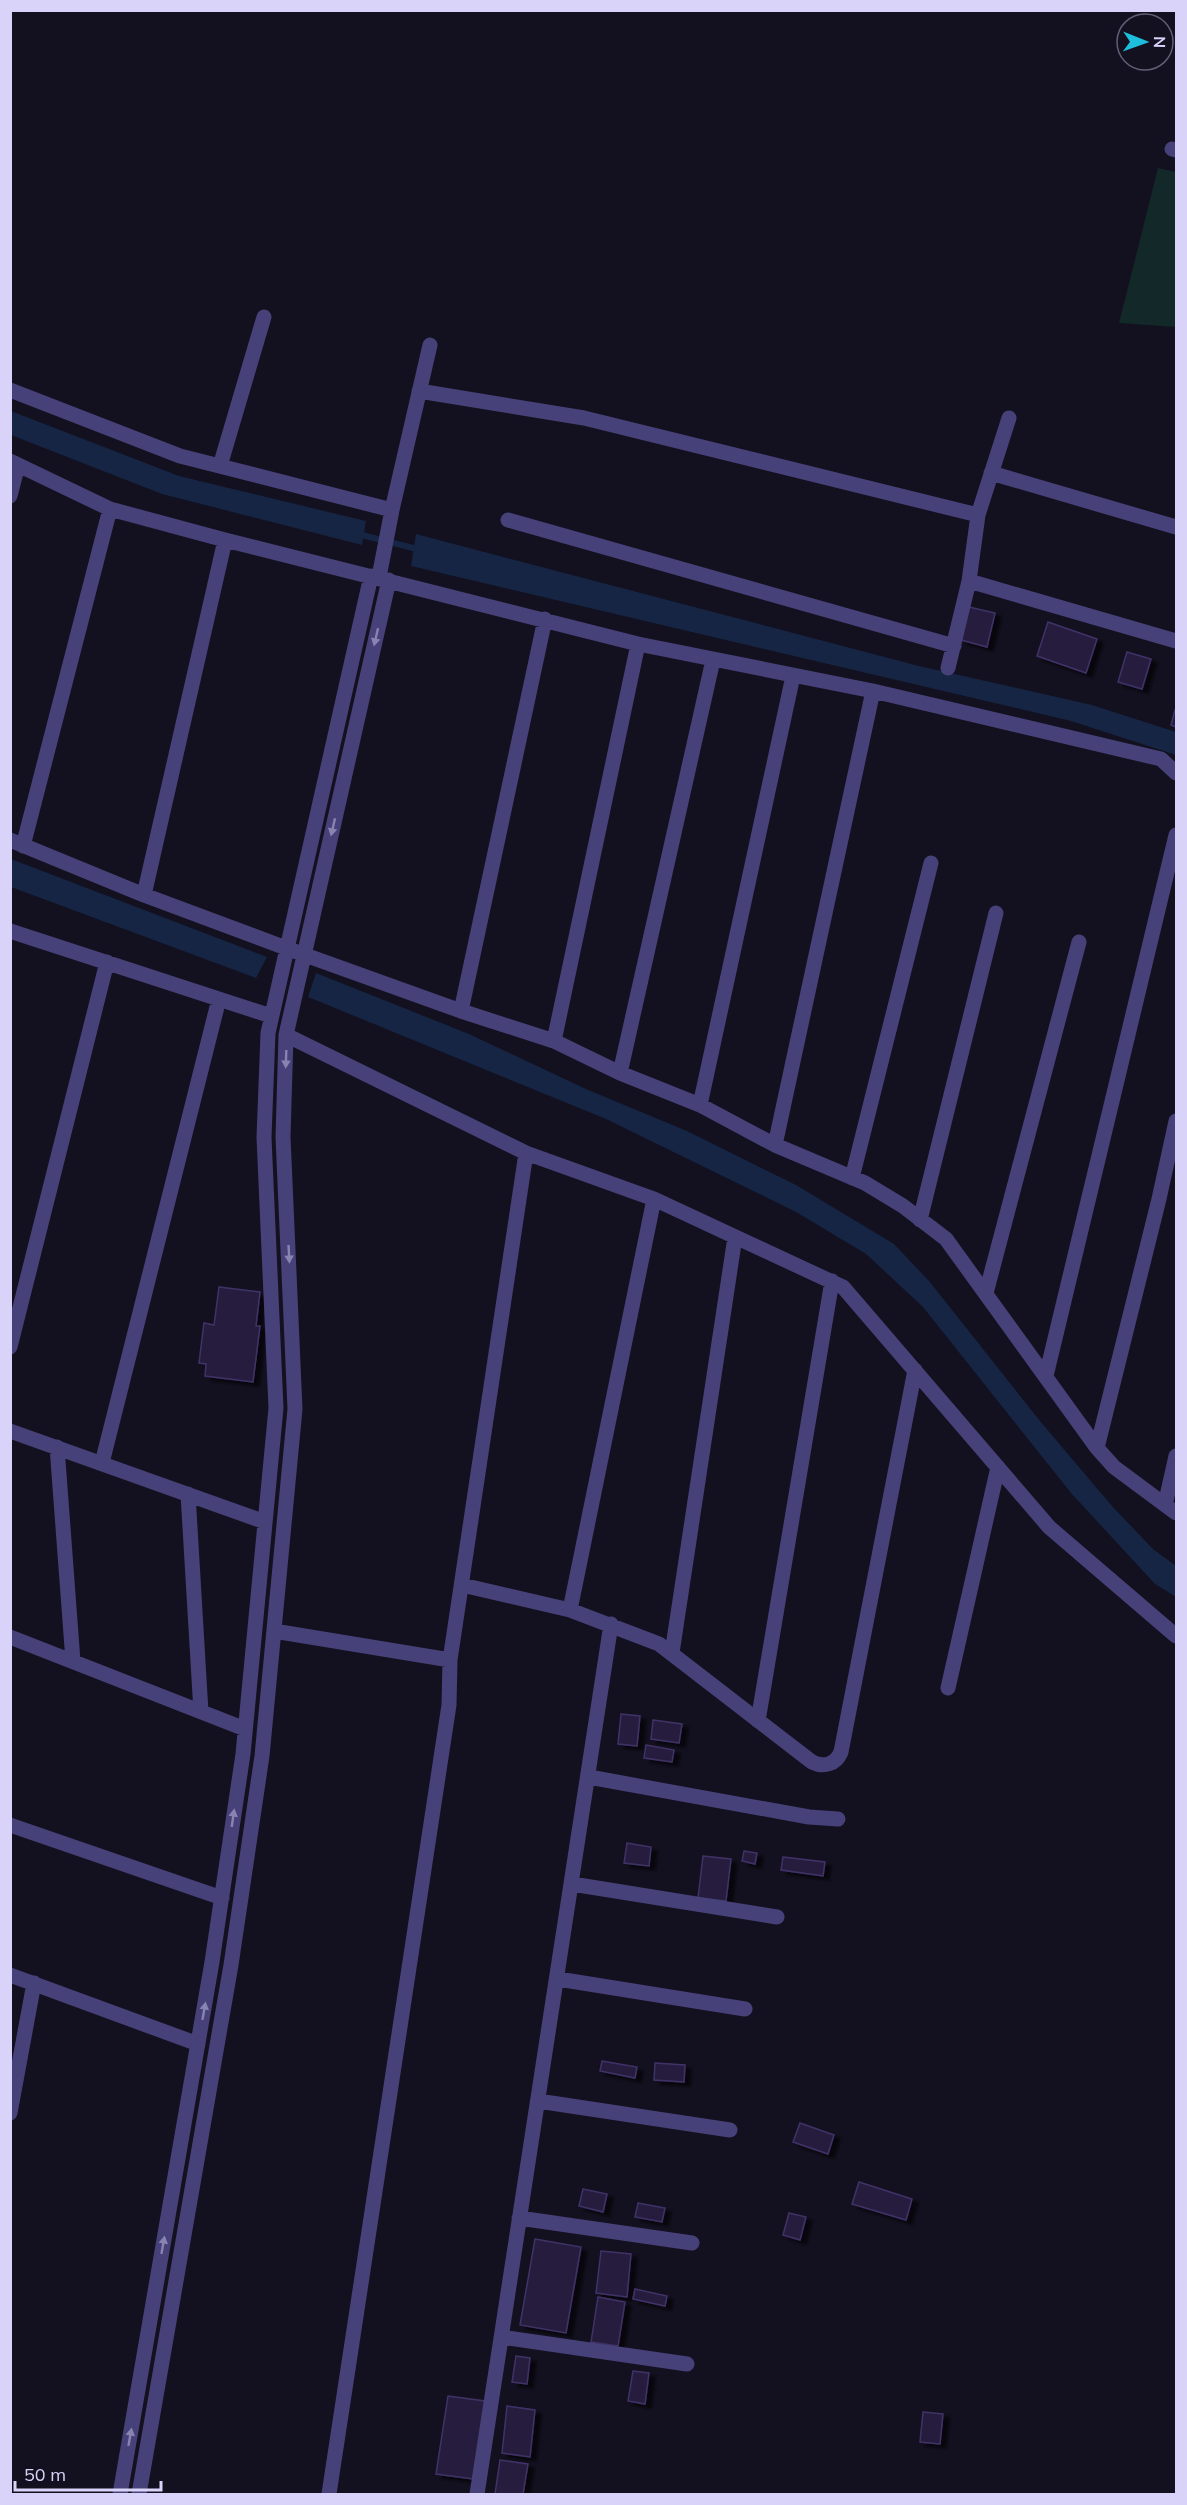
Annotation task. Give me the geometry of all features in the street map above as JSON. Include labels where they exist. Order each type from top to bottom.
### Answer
[{"type":"street","points":[[220,466],[264,317]]},
{"type":"street","points":[[139,2494],[231,1965],[262,1756],[295,1408],[283,1137],[286,1035],[380,578],[390,518],[430,345]]},
{"type":"street","points":[[10,390],[180,456],[390,518]]},
{"type":"street","points":[[419,391],[584,418],[978,515]]},
{"type":"street","points":[[948,669],[969,581],[978,515],[1009,418]]},
{"type":"street","points":[[10,496],[14,463],[110,509],[225,540],[638,644],[873,691],[1161,759],[1176,773]]},
{"type":"street","points":[[991,473],[1176,527]]},
{"type":"street","points":[[110,509],[17,843],[144,895],[304,955],[461,1011],[554,1041],[620,1072],[700,1105],[775,1145],[852,1178],[903,1206],[946,1239],[1096,1448],[1114,1467],[1171,1509]]},
{"type":"street","points":[[507,520],[954,646]]},
{"type":"street","points":[[144,895],[225,540]]},
{"type":"street","points":[[120,2494],[222,1898],[245,1729],[276,1408],[264,1137],[268,1032],[286,948],[380,578]]},
{"type":"street","points":[[969,581],[1176,641]]},
{"type":"street","points":[[461,1011],[545,619]]},
{"type":"street","points":[[554,1041],[638,644]]},
{"type":"street","points":[[620,1072],[713,660]]},
{"type":"street","points":[[700,1105],[793,676]]},
{"type":"street","points":[[775,1145],[873,691]]},
{"type":"street","points":[[1046,1376],[1176,835]]},
{"type":"street","points":[[852,1178],[931,863]]},
{"type":"street","points":[[921,1220],[996,913]]},
{"type":"street","points":[[10,931],[271,1016]]},
{"type":"street","points":[[986,1293],[1079,942]]},
{"type":"street","points":[[10,1347],[106,962]]},
{"type":"street","points":[[102,1463],[219,999]]},
{"type":"street","points":[[286,1035],[526,1153],[654,1199],[843,1287],[1049,1527],[1176,1636]]},
{"type":"street","points":[[1096,1448],[1159,1199],[1176,1120]]},
{"type":"street","points":[[329,2494],[449,1705],[450,1660],[526,1153]]},
{"type":"street","points":[[570,1610],[654,1199]]},
{"type":"street","points":[[672,1653],[735,1236]]},
{"type":"street","points":[[758,1721],[832,1281]]},
{"type":"street","points":[[462,1585],[570,1610],[659,1644],[819,1765],[837,1760],[841,1752],[915,1370]]},
{"type":"street","points":[[10,1431],[265,1522]]},
{"type":"street","points":[[57,1448],[73,1661]]},
{"type":"street","points":[[1171,1509],[1176,1456]]},
{"type":"street","points":[[948,1688],[998,1467]]},
{"type":"street","points":[[188,1494],[201,1712]]},
{"type":"street","points":[[477,2494],[611,1624]]},
{"type":"street","points":[[274,1631],[450,1660]]},
{"type":"street","points":[[10,1637],[245,1729]]},
{"type":"street","points":[[589,1777],[809,1816],[838,1819]]},
{"type":"street","points":[[10,1825],[222,1898]]},
{"type":"street","points":[[572,1884],[777,1917]]},
{"type":"street","points":[[10,1975],[198,2044]]},
{"type":"street","points":[[558,1979],[745,2009]]},
{"type":"street","points":[[10,2113],[34,1983]]},
{"type":"street","points":[[538,2101],[730,2130]]},
{"type":"street","points":[[519,2218],[692,2243]]},
{"type":"street","points":[[501,2337],[687,2364]]},
{"type":"green space","points":[[1158,168],[1176,172],[1176,327],[1119,323]]},
{"type":"water","points":[[11,411],[179,476],[366,521],[362,545],[162,494],[11,435]]},
{"type":"water","points":[[416,534],[919,666],[1092,705],[1176,732],[1176,755],[1071,721],[411,566]]},
{"type":"water","points":[[11,859],[267,957],[256,978],[11,887]]},
{"type":"water","points":[[316,973],[469,1034],[586,1089],[687,1131],[796,1185],[894,1244],[930,1282],[1040,1421],[1112,1506],[1153,1549],[1176,1566],[1176,1597],[1155,1584],[1071,1493],[923,1307],[866,1254],[796,1212],[606,1119],[308,997]]},
{"type":"building","points":[[969,607],[995,613],[987,647],[961,640]]},
{"type":"building","points":[[1048,622],[1097,639],[1086,673],[1037,656]]},
{"type":"building","points":[[1127,652],[1151,659],[1142,689],[1118,682]]},
{"type":"building","points":[[1176,710],[1176,727],[1171,725]]},
{"type":"building","points":[[219,1287],[260,1292],[256,1326],[260,1326],[253,1382],[205,1376],[206,1364],[199,1363],[204,1323],[214,1325]]},
{"type":"building","points":[[621,1714],[640,1716],[637,1746],[618,1744]]},
{"type":"building","points":[[653,1720],[682,1724],[679,1743],[651,1739]]},
{"type":"building","points":[[646,1745],[674,1750],[672,1762],[644,1758]]},
{"type":"building","points":[[627,1843],[651,1847],[649,1866],[624,1863]]},
{"type":"building","points":[[744,1851],[757,1853],[755,1864],[742,1861]]},
{"type":"building","points":[[703,1856],[731,1859],[726,1901],[698,1898]]},
{"type":"building","points":[[783,1857],[825,1862],[823,1876],[781,1870]]},
{"type":"building","points":[[602,2061],[637,2067],[635,2078],[600,2071]]},
{"type":"building","points":[[655,2063],[685,2065],[684,2082],[654,2080]]},
{"type":"building","points":[[800,2123],[834,2135],[828,2154],[793,2142]]},
{"type":"building","points":[[859,2182],[912,2199],[906,2220],[852,2204]]},
{"type":"building","points":[[583,2189],[607,2194],[603,2212],[579,2206]]},
{"type":"building","points":[[638,2203],[665,2208],[662,2222],[635,2217]]},
{"type":"building","points":[[789,2213],[806,2217],[800,2240],[783,2235]]},
{"type":"building","points":[[535,2239],[581,2247],[566,2333],[520,2325]]},
{"type":"building","points":[[601,2251],[631,2254],[627,2297],[596,2293]]},
{"type":"building","points":[[635,2289],[667,2296],[665,2306],[633,2299]]},
{"type":"building","points":[[598,2297],[625,2302],[618,2346],[591,2342]]},
{"type":"building","points":[[516,2356],[530,2358],[527,2384],[512,2382]]},
{"type":"building","points":[[633,2371],[649,2373],[645,2404],[628,2401]]},
{"type":"building","points":[[448,2396],[485,2401],[473,2479],[436,2474]]},
{"type":"building","points":[[507,2406],[535,2410],[530,2457],[502,2453]]},
{"type":"building","points":[[923,2412],[943,2414],[940,2444],[920,2442]]},
{"type":"building","points":[[500,2460],[528,2464],[523,2494],[495,2494]]},
{"type":"waterway","points":[[358,534],[421,550]]}]
